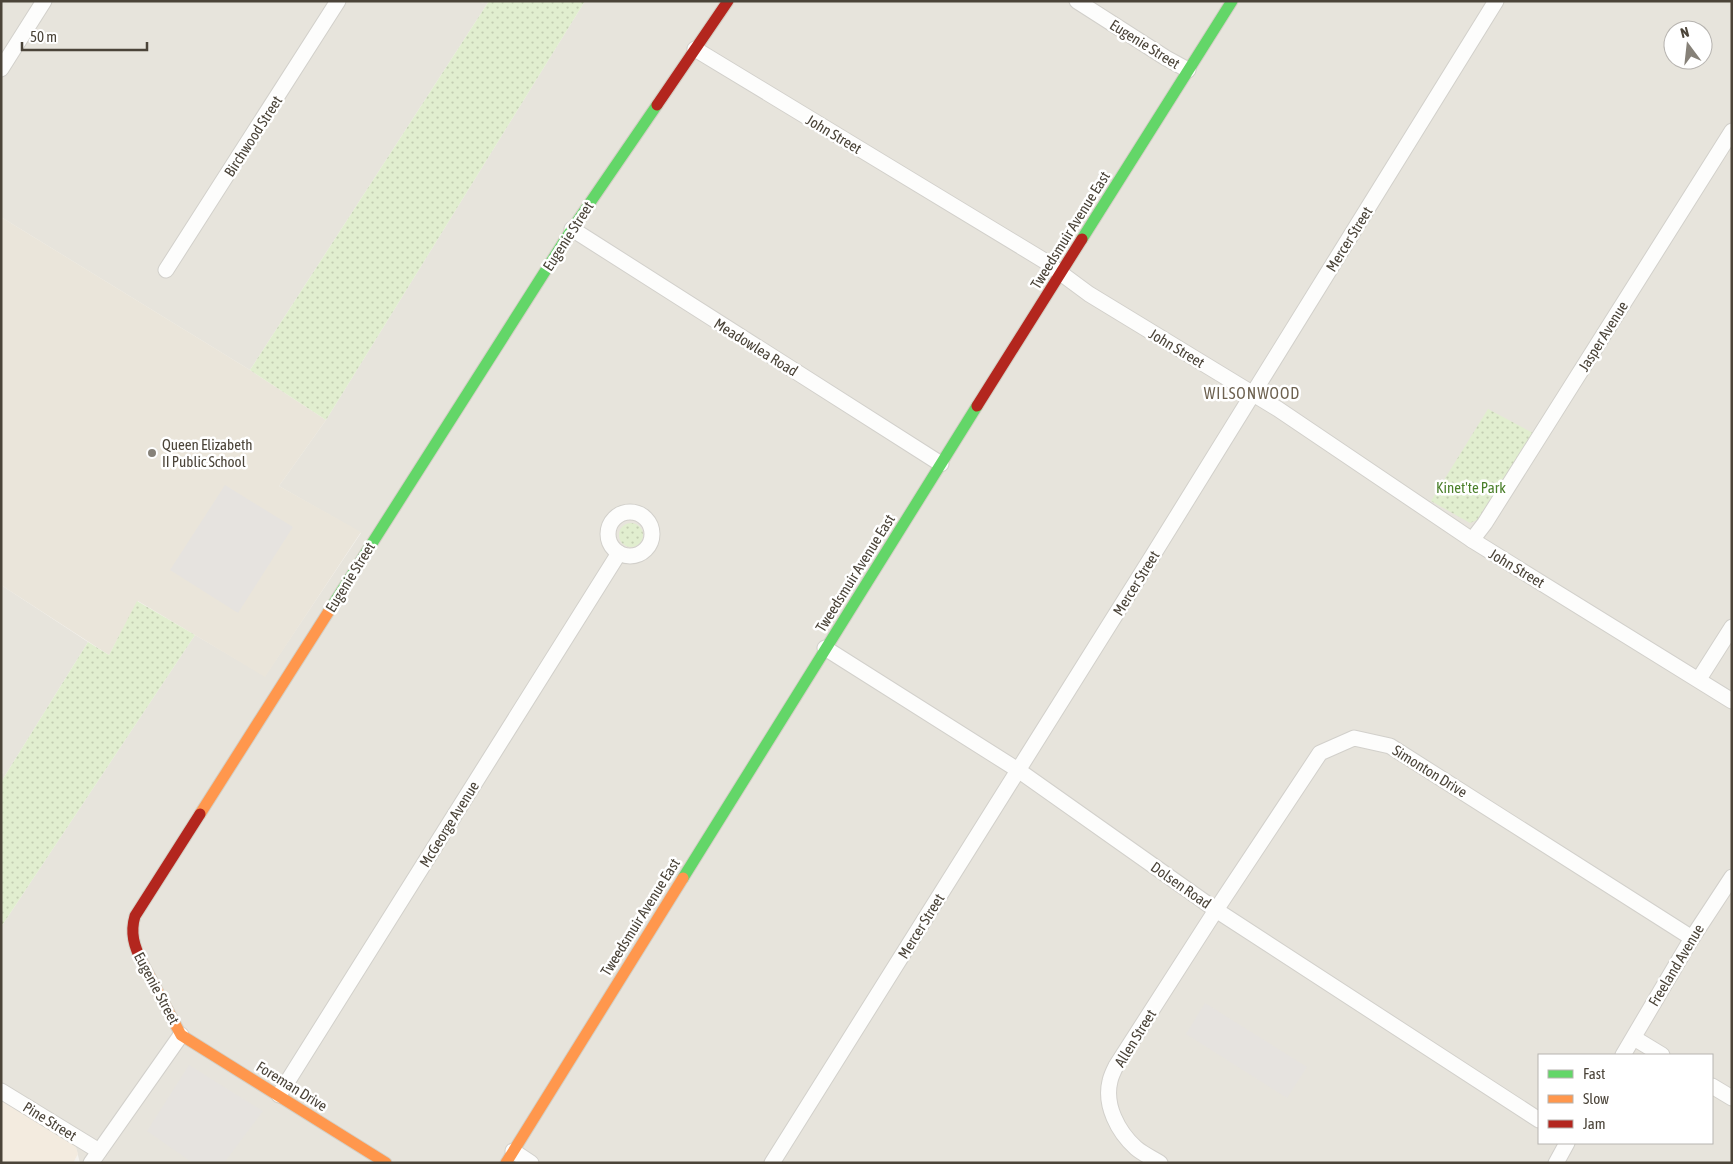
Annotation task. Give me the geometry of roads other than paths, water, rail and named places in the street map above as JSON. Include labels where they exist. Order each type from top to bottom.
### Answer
[{"type":"street","points":[[1,69],[44,1]]},
{"type":"street","name":"Birchwood Street","points":[[166,270],[338,1]]},
{"type":"street","name":"Eugenie Street","points":[[95,1157],[181,1035],[139,956],[133,940],[132,927],[135,916],[572,229],[728,1]]},
{"type":"street","name":"Eugenie Street","points":[[1077,1],[1188,70]]},
{"type":"street","name":"Tweedsmuir Avenue East","points":[[509,1157],[825,648],[1232,1]]},
{"type":"street","name":"Mercer Street","points":[[772,1163],[1253,394],[1496,1]]},
{"type":"street","name":"John Street","points":[[695,49],[1043,260],[1089,294],[1286,414],[1472,540],[1732,701]]},
{"type":"street","name":"Jasper Avenue","points":[[1472,540],[1490,515],[1732,131]]},
{"type":"street","name":"Meadowlea Road","points":[[572,229],[941,464]]},
{"type":"street","name":"McGeorge Avenue","points":[[279,1095],[619,553]]},
{"type":"street","points":[[1699,679],[1732,627]]},
{"type":"street","name":"Dolsen Road","points":[[825,648],[1018,770],[1216,910],[1538,1119]]},
{"type":"street","name":"Simonton Drive","points":[[1216,910],[1320,753],[1354,738],[1390,746],[1692,938]]},
{"type":"street","name":"Freeland Avenue","points":[[1624,1054],[1692,938],[1732,876]]},
{"type":"street","name":"Allen Street","points":[[1160,1163],[1137,1149],[1122,1133],[1113,1115],[1109,1096],[1110,1080],[1116,1066],[1216,910]]},
{"type":"street","name":"Foreman Drive","points":[[181,1035],[386,1163]]},
{"type":"street","points":[[1634,1038],[1660,1054]]},
{"type":"street","points":[[1713,1087],[1732,1098]]},
{"type":"street","name":"Pine Street","points":[[1,1091],[95,1157]]},
{"type":"street","points":[[1556,1163],[1566,1144]]},
{"type":"street","points":[[509,1157],[531,1163]]},
{"type":"place","name":"Queen Elizabeth II Public School","points":[[152,453]]},
{"type":"district","name":"WILSONWOOD","points":[[1252,393]]},
{"type":"park label","name":"Kinet'te Park","points":[[1471,487]]}]
